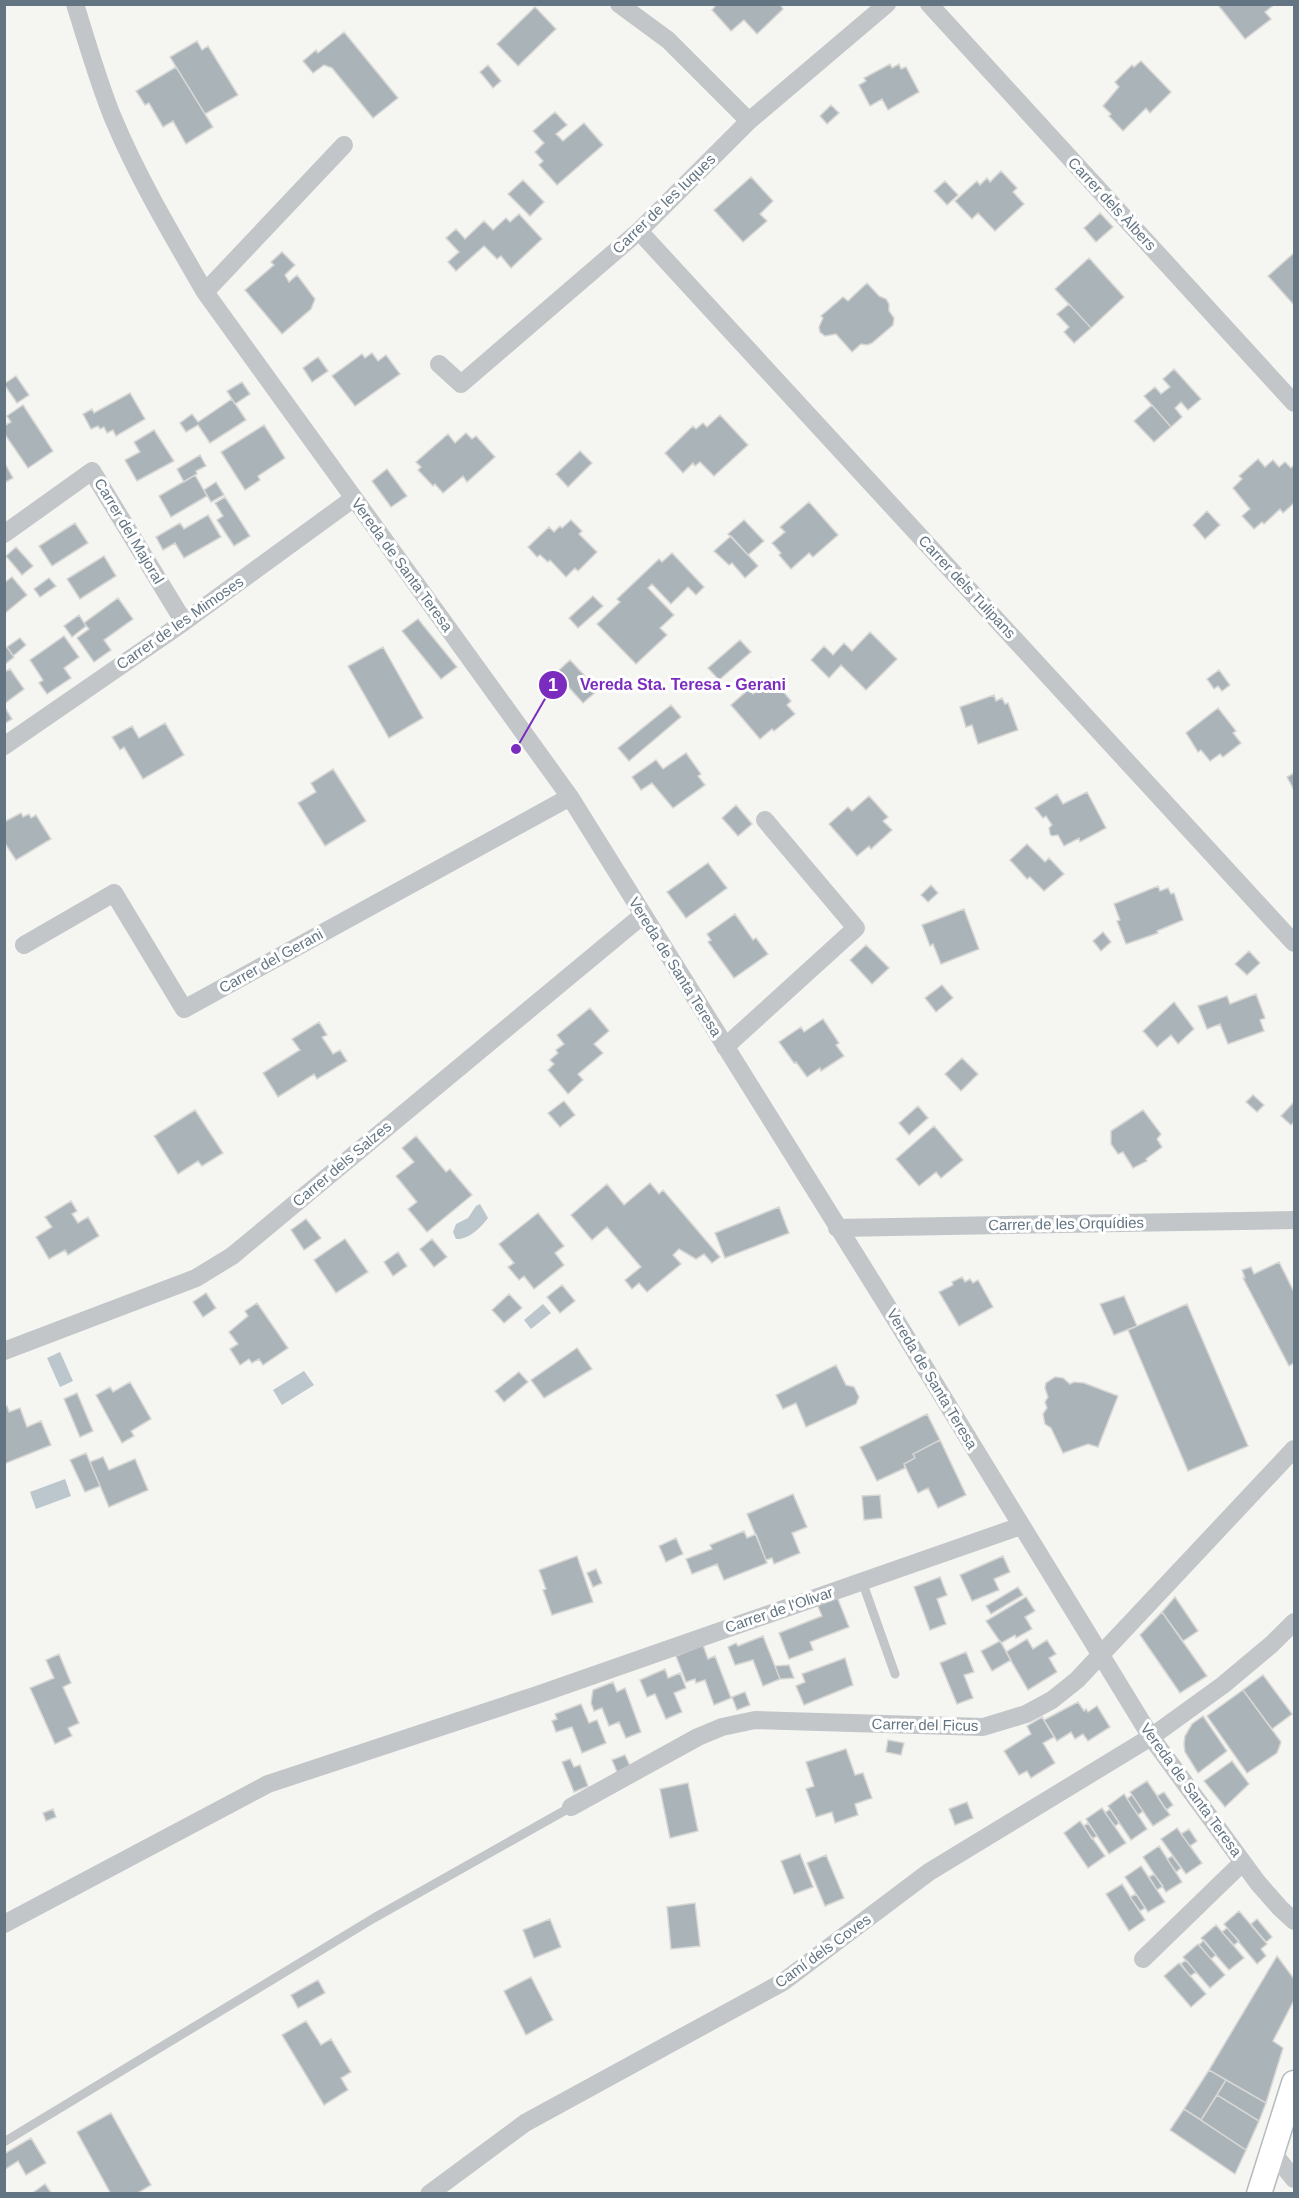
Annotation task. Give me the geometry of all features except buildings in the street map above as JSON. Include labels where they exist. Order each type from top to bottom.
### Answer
[{"type":"street","name":"Vereda de Santa Teresa","points":[[75,4],[122,140],[205,292],[570,797],[886,1304],[1151,1737],[1242,1863],[1294,1921]]},
{"type":"street","points":[[619,4],[668,40],[749,121]]},
{"type":"street","name":"Carrer de les Iuques","points":[[439,364],[461,384],[639,231],[749,121],[887,4]]},
{"type":"street","name":"Carrer dels Àlbers","points":[[929,4],[1294,403]]},
{"type":"street","points":[[205,292],[344,144]]},
{"type":"street","name":"Carrer dels Tulipans","points":[[639,231],[1294,943]]},
{"type":"street","name":"Carrer del Majoral","points":[[4,534],[92,471],[184,622]]},
{"type":"street","name":"Carrer de les Mimoses","points":[[4,746],[184,622],[354,498]]},
{"type":"street","name":"Carrer del Gerani","points":[[24,945],[114,893],[184,1009],[570,797]]},
{"type":"street","points":[[725,1047],[856,928],[765,820]]},
{"type":"street","name":"Carrer dels Salzes","points":[[4,1351],[196,1278],[232,1256],[643,915]]},
{"type":"street","name":"Carrer de les Orquídies","points":[[837,1228],[1294,1220]]},
{"type":"street","name":"Carrer del Ficus","points":[[571,1807],[698,1737],[722,1727],[755,1720],[983,1727],[1026,1714],[1052,1700],[1077,1680],[1294,1449]]},
{"type":"street","name":"Carrer de l'Olivar","points":[[4,1924],[268,1784],[537,1695],[1021,1526]]},
{"type":"street","name":"Camí dels Coves","points":[[429,2193],[525,2123],[783,1982],[929,1872],[1151,1737],[1223,1685],[1272,1644],[1294,1622]]},
{"type":"street","points":[[1143,1959],[1242,1863]]},
{"type":"street","points":[[1259,2193],[1290,2114],[1294,2083]]},
{"type":"street","points":[[1273,2153],[1294,2179]]},
{"type":"lane","points":[[862,1581],[895,1674]]},
{"type":"lane","points":[[4,2142],[374,1918],[571,1807]]},
{"type":"shaded area","points":[[480,1204],[488,1218],[470,1235],[456,1239],[453,1232],[456,1224],[468,1218]]},
{"type":"shaded area","points":[[543,1304],[551,1313],[531,1329],[524,1320]]},
{"type":"shaded area","points":[[60,1352],[73,1381],[60,1387],[47,1358]]},
{"type":"shaded area","points":[[304,1371],[314,1385],[282,1405],[273,1390]]},
{"type":"shaded area","points":[[65,1479],[71,1496],[36,1509],[30,1492]]},
{"type":"place","name":"Vereda Sta. Teresa - Gerani","points":[[516,749]]}]
